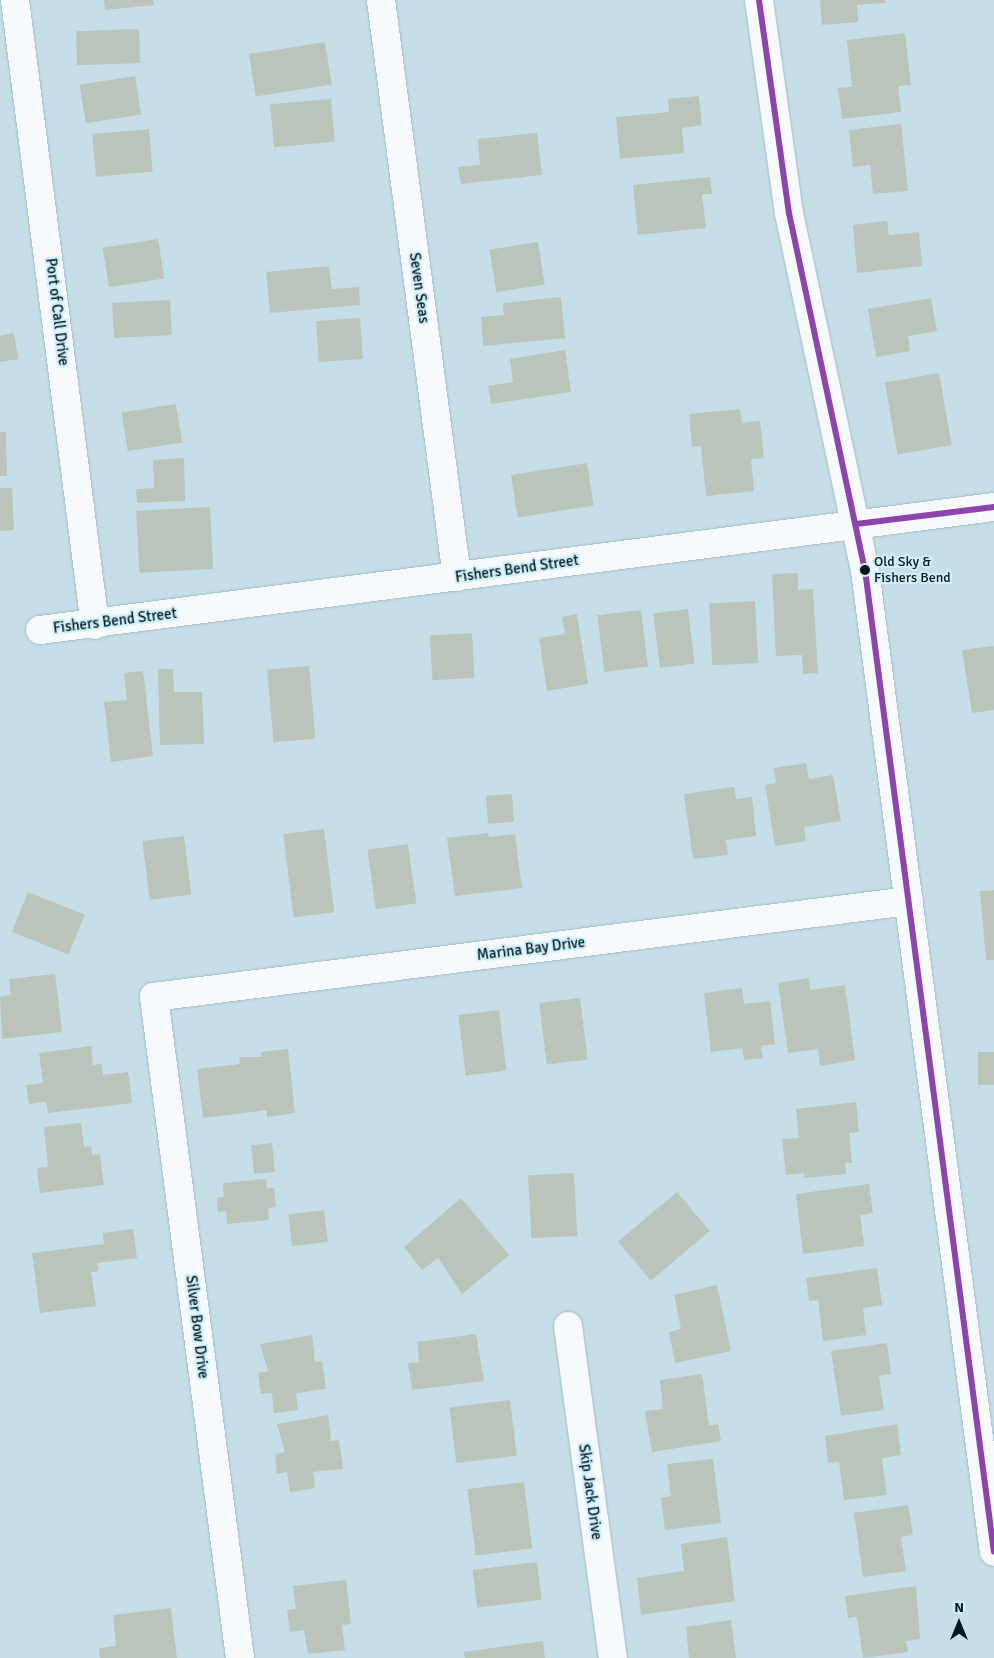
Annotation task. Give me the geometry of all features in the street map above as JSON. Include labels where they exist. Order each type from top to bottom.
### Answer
[{"type":"street","name":"Port of Call Drive","points":[[15,0],[95,625]]},
{"type":"street","name":"Seven Seas","points":[[381,0],[457,577]]},
{"type":"street","points":[[759,0],[789,213],[856,524],[909,901],[994,1552]]},
{"type":"street","name":"Fishers Bend Street","points":[[40,630],[95,625],[994,507]]},
{"type":"street","name":"Marina Bay Drive","points":[[154,997],[909,901]]},
{"type":"street","name":"Silver Bow Drive","points":[[154,997],[240,1658]]},
{"type":"street","name":"Skip Jack Drive","points":[[568,1326],[613,1658]]},
{"type":"building","points":[[104,0],[153,0],[154,5],[105,10]]},
{"type":"building","points":[[820,0],[885,0],[885,3],[857,5],[858,22],[822,25]]},
{"type":"building","points":[[139,29],[140,63],[77,65],[76,31]]},
{"type":"building","points":[[905,33],[911,85],[898,86],[901,112],[842,119],[838,88],[852,87],[847,40]]},
{"type":"building","points":[[325,42],[332,84],[256,97],[249,54]]},
{"type":"building","points":[[135,76],[141,115],[86,123],[80,85]]},
{"type":"building","points":[[699,96],[702,125],[682,128],[684,153],[620,159],[616,117],[669,112],[668,99]]},
{"type":"building","points":[[331,99],[335,142],[274,147],[270,104]]},
{"type":"building","points":[[901,124],[908,191],[873,194],[870,165],[853,167],[849,130]]},
{"type":"building","points":[[149,129],[153,172],[96,177],[92,134]]},
{"type":"building","points":[[537,133],[542,175],[461,184],[458,167],[480,165],[478,139]]},
{"type":"building","points":[[710,177],[712,194],[702,194],[706,228],[638,235],[633,185]]},
{"type":"building","points":[[887,221],[889,235],[919,232],[922,266],[857,273],[853,225]]},
{"type":"building","points":[[158,239],[164,279],[109,287],[103,248]]},
{"type":"building","points":[[538,242],[545,284],[496,292],[490,250]]},
{"type":"building","points":[[329,266],[332,289],[359,287],[360,305],[270,313],[266,272]]},
{"type":"building","points":[[561,297],[565,338],[483,346],[481,317],[504,315],[503,303]]},
{"type":"building","points":[[931,298],[937,331],[908,336],[910,351],[876,357],[868,309]]},
{"type":"building","points":[[170,300],[172,335],[114,338],[112,303]]},
{"type":"building","points":[[360,318],[363,359],[319,362],[316,321]]},
{"type":"building","points":[[14,333],[18,359],[0,362],[0,336]]},
{"type":"building","points":[[565,350],[571,392],[491,404],[488,386],[513,382],[510,359]]},
{"type":"building","points":[[939,373],[952,445],[898,454],[885,383]]},
{"type":"building","points":[[176,404],[182,443],[128,451],[122,413]]},
{"type":"building","points":[[740,409],[742,423],[760,421],[764,458],[751,459],[754,491],[706,496],[701,446],[692,447],[689,414]]},
{"type":"building","points":[[0,432],[6,432],[7,476],[0,476]]},
{"type":"building","points":[[184,458],[185,501],[137,503],[136,489],[154,488],[153,460]]},
{"type":"building","points":[[587,463],[594,505],[518,518],[511,475]]},
{"type":"building","points":[[0,488],[12,488],[14,530],[0,531]]},
{"type":"building","points":[[210,507],[213,569],[139,573],[136,511]]},
{"type":"building","points":[[798,573],[798,590],[813,589],[818,673],[803,674],[802,655],[776,656],[772,574]]},
{"type":"building","points":[[755,601],[758,663],[712,665],[709,603]]},
{"type":"building","points":[[688,609],[695,664],[660,668],[653,613]]},
{"type":"building","points":[[641,610],[648,667],[604,672],[597,615]]},
{"type":"building","points":[[577,614],[588,684],[547,691],[539,638],[565,634],[562,617]]},
{"type":"building","points":[[472,633],[474,678],[432,680],[430,635]]},
{"type":"building","points":[[994,646],[994,710],[972,713],[962,650]]},
{"type":"building","points":[[309,666],[315,739],[274,742],[267,670]]},
{"type":"building","points":[[158,669],[173,669],[174,692],[202,692],[204,744],[160,745]]},
{"type":"building","points":[[143,671],[153,756],[111,762],[104,702],[127,700],[124,673]]},
{"type":"building","points":[[806,763],[809,779],[833,775],[841,821],[804,827],[806,841],[775,846],[765,785],[776,783],[774,768]]},
{"type":"building","points":[[734,787],[736,799],[752,797],[756,836],[726,840],[728,855],[693,859],[684,794]]},
{"type":"building","points":[[512,794],[514,822],[488,824],[486,796]]},
{"type":"building","points":[[324,829],[334,912],[294,917],[283,834]]},
{"type":"building","points":[[488,833],[489,837],[515,834],[522,888],[455,896],[447,838]]},
{"type":"building","points":[[184,836],[191,895],[150,900],[142,841]]},
{"type":"building","points":[[408,844],[416,903],[376,909],[367,850]]},
{"type":"building","points":[[994,890],[994,960],[986,960],[980,891]]},
{"type":"building","points":[[28,892],[85,915],[68,955],[12,932]]},
{"type":"building","points":[[55,974],[62,1032],[2,1039],[0,997],[11,995],[9,979]]},
{"type":"building","points":[[809,978],[810,990],[845,985],[855,1060],[820,1066],[818,1049],[788,1053],[778,983]]},
{"type":"building","points":[[742,988],[744,1004],[770,1001],[775,1044],[761,1046],[763,1058],[744,1060],[742,1048],[711,1052],[704,993]]},
{"type":"building","points":[[580,998],[588,1060],[547,1065],[539,1003]]},
{"type":"building","points":[[499,1010],[506,1071],[466,1076],[458,1015]]},
{"type":"building","points":[[91,1046],[93,1065],[102,1064],[103,1075],[128,1072],[132,1103],[48,1113],[46,1102],[29,1104],[26,1085],[43,1083],[39,1053]]},
{"type":"building","points":[[288,1049],[295,1113],[267,1117],[267,1110],[203,1118],[197,1069],[240,1064],[239,1057],[262,1057],[261,1052]]},
{"type":"building","points":[[978,1052],[994,1052],[994,1085],[978,1085]]},
{"type":"building","points":[[856,1102],[859,1132],[849,1133],[852,1163],[845,1163],[846,1174],[805,1178],[804,1173],[786,1175],[782,1139],[799,1138],[796,1109]]},
{"type":"building","points":[[81,1123],[84,1147],[91,1146],[92,1155],[100,1154],[104,1185],[40,1193],[37,1168],[48,1167],[44,1127]]},
{"type":"building","points":[[272,1143],[275,1172],[254,1174],[251,1145]]},
{"type":"building","points":[[574,1173],[577,1236],[531,1238],[528,1175]]},
{"type":"building","points":[[266,1179],[267,1188],[274,1188],[276,1207],[268,1208],[269,1220],[227,1224],[226,1211],[218,1212],[217,1198],[224,1197],[223,1183]]},
{"type":"building","points":[[869,1184],[873,1213],[860,1215],[864,1246],[803,1254],[796,1194]]},
{"type":"building","points":[[677,1192],[710,1231],[651,1281],[618,1241]]},
{"type":"building","points":[[461,1198],[509,1255],[462,1294],[438,1258],[422,1270],[404,1247]]},
{"type":"building","points":[[324,1210],[328,1242],[292,1246],[288,1214]]},
{"type":"building","points":[[133,1229],[137,1258],[97,1263],[99,1271],[91,1272],[96,1306],[40,1313],[32,1253],[104,1244],[103,1233]]},
{"type":"building","points":[[877,1268],[882,1305],[863,1308],[866,1335],[823,1341],[818,1300],[809,1301],[806,1278]]},
{"type":"building","points":[[717,1285],[731,1351],[675,1363],[669,1332],[681,1329],[674,1295]]},
{"type":"building","points":[[476,1334],[484,1381],[412,1390],[408,1363],[419,1362],[417,1342]]},
{"type":"building","points":[[312,1335],[315,1362],[322,1361],[326,1389],[296,1393],[298,1410],[274,1413],[272,1393],[261,1394],[258,1373],[268,1371],[260,1344]]},
{"type":"building","points":[[887,1343],[891,1374],[879,1376],[884,1410],[841,1416],[831,1351]]},
{"type":"building","points":[[702,1374],[709,1426],[718,1424],[721,1441],[652,1452],[645,1411],[663,1409],[660,1380]]},
{"type":"building","points":[[510,1400],[517,1456],[456,1463],[449,1407]]},
{"type":"building","points":[[328,1415],[331,1441],[339,1440],[343,1469],[313,1472],[315,1488],[290,1492],[287,1472],[277,1474],[275,1454],[285,1452],[277,1424]]},
{"type":"building","points":[[897,1424],[901,1455],[882,1458],[887,1495],[844,1500],[839,1462],[828,1463],[825,1436]]},
{"type":"building","points":[[713,1459],[721,1523],[665,1530],[661,1498],[671,1496],[667,1464]]},
{"type":"building","points":[[524,1482],[532,1549],[476,1555],[467,1489]]},
{"type":"building","points":[[908,1505],[913,1535],[901,1537],[906,1571],[863,1577],[854,1513]]},
{"type":"building","points":[[727,1537],[735,1601],[641,1615],[637,1578],[684,1571],[681,1544]]},
{"type":"building","points":[[537,1562],[542,1600],[477,1608],[472,1570]]},
{"type":"building","points":[[346,1580],[351,1624],[342,1625],[345,1650],[308,1654],[304,1630],[290,1632],[287,1610],[296,1609],[293,1586]]},
{"type":"building","points":[[916,1586],[920,1639],[906,1641],[908,1652],[863,1658],[857,1617],[848,1618],[845,1596]]},
{"type":"building","points":[[171,1608],[177,1658],[100,1658],[99,1648],[116,1646],[113,1615]]},
{"type":"building","points":[[731,1620],[736,1658],[689,1658],[686,1627]]},
{"type":"building","points":[[543,1641],[545,1658],[465,1658],[464,1652]]},
{"type":"transit line","points":[[759,0],[789,213],[865,570],[994,1552]]},
{"type":"transit line","points":[[856,524],[994,507]]},
{"type":"place","name":"Old Sky & Fishers Bend","points":[[865,570]]}]
